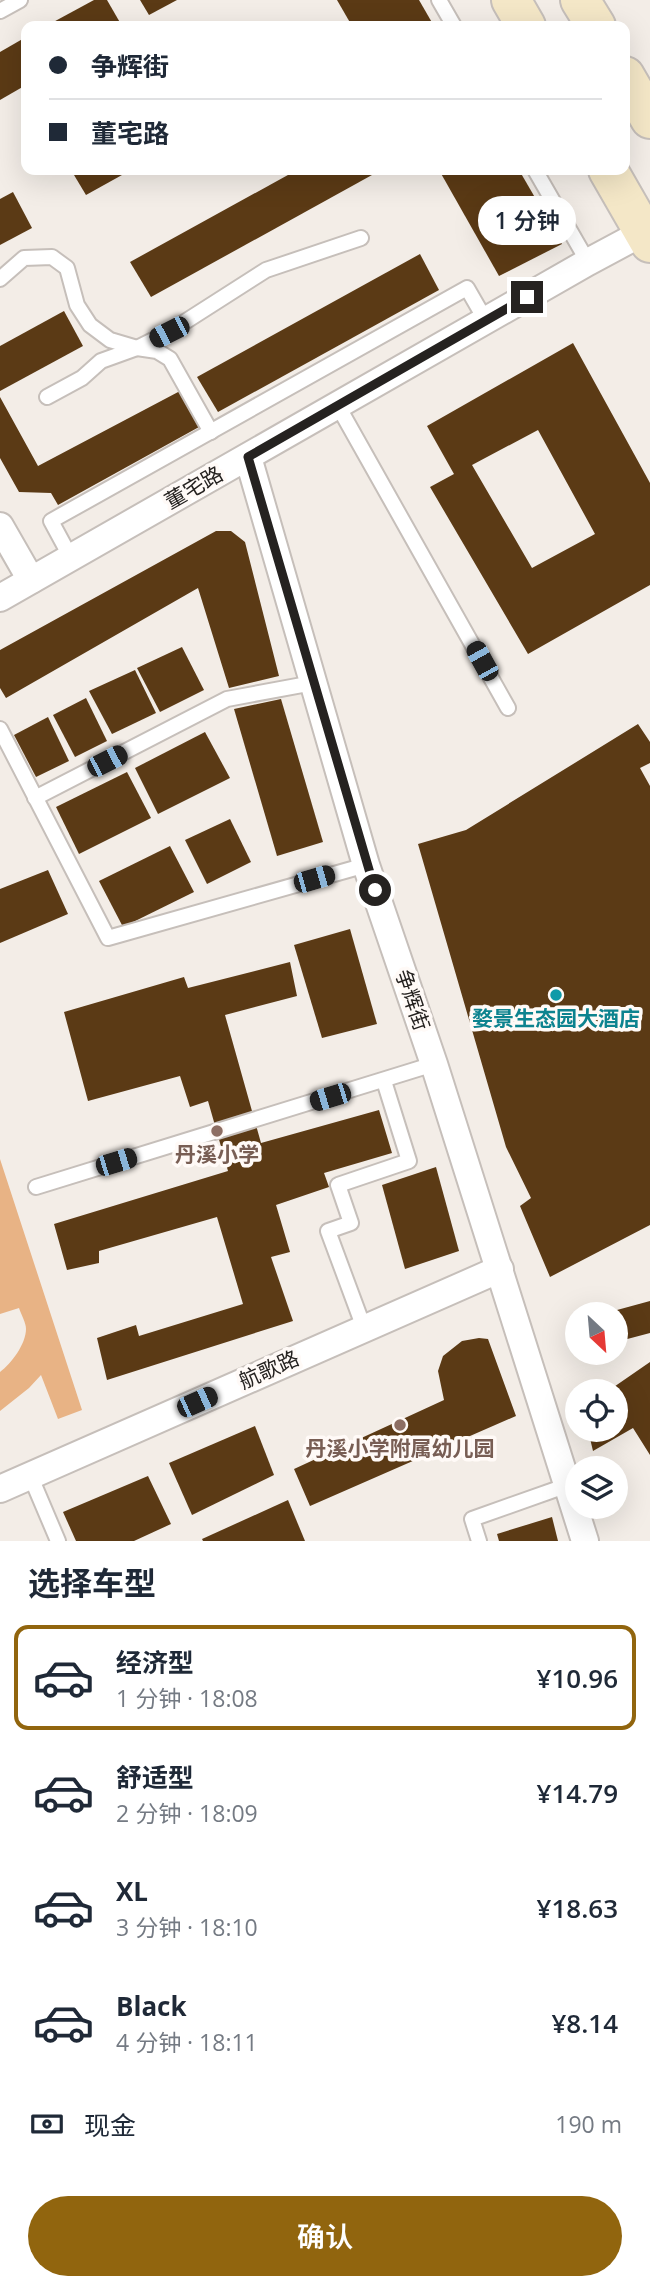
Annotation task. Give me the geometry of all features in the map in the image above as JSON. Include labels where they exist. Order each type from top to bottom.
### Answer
[{"type":"main road","points":[[511,0],[523,21]]},
{"type":"main road","points":[[580,0],[593,21]]},
{"type":"main road","points":[[630,85],[650,119]]},
{"type":"main road","points":[[611,175],[647,238]]},
{"type":"street","name":"董宅路","points":[[0,598],[588,262],[647,238]]},
{"type":"street","name":"争辉街","points":[[248,457],[366,865],[434,1065],[565,1475]]},
{"type":"street","points":[[0,526],[31,580]]},
{"type":"street","name":"航歌路","points":[[0,1489],[500,1269]]},
{"type":"street","name":"争辉街","points":[[578,1519],[585,1541]]},
{"type":"lane","points":[[0,11],[20,0]]},
{"type":"lane","points":[[439,0],[451,21]]},
{"type":"lane","points":[[538,175],[588,262]]},
{"type":"lane","points":[[47,397],[82,377],[101,361],[137,348],[169,332],[266,270],[361,238]]},
{"type":"lane","points":[[0,279],[24,258],[52,257],[67,268],[77,305],[90,325],[110,340],[158,351],[170,359],[211,432]]},
{"type":"lane","points":[[71,558],[51,521],[467,288],[486,321]]},
{"type":"lane","points":[[338,406],[508,708]]},
{"type":"lane","points":[[36,798],[227,699],[313,683]]},
{"type":"lane","points":[[0,730],[108,938],[366,865]]},
{"type":"lane","points":[[36,1186],[434,1065]]},
{"type":"lane","points":[[364,1328],[328,1231],[351,1223],[338,1185],[409,1161],[384,1081]]},
{"type":"lane","points":[[30,1475],[58,1541]]},
{"type":"lane","points":[[480,1541],[472,1519],[565,1486]]},
{"type":"shaded area","points":[[0,1159],[82,1410],[58,1419],[41,1375],[0,1411],[0,1372],[17,1353],[26,1329],[19,1308],[0,1314]]},
{"type":"building","points":[[94,0],[107,0],[119,21],[55,21]]},
{"type":"building","points":[[140,0],[177,0],[149,15]]},
{"type":"building","points":[[337,0],[419,0],[431,21],[349,21]]},
{"type":"building","points":[[21,40],[21,88],[0,100],[0,52]]},
{"type":"building","points":[[74,175],[122,175],[86,195]]},
{"type":"building","points":[[288,175],[372,175],[151,297],[130,262]]},
{"type":"building","points":[[442,175],[522,175],[562,244],[499,276]]},
{"type":"building","points":[[13,192],[32,228],[0,245],[0,199]]},
{"type":"building","points":[[420,254],[439,290],[218,412],[197,377]]},
{"type":"building","points":[[64,311],[83,346],[0,391],[0,346]]},
{"type":"building","points":[[573,343],[650,483],[650,585],[528,654],[430,487],[454,474],[427,426]],"holes":[[[538,430],[595,534],[532,568],[472,465]]]},
{"type":"building","points":[[180,391],[199,427],[58,505],[51,493],[19,492],[0,458],[0,397],[38,466]]},
{"type":"building","points":[[216,531],[231,531],[245,542],[279,676],[229,688],[198,588],[6,698],[0,688],[0,650]]},
{"type":"building","points":[[182,647],[204,690],[160,712],[137,668]]},
{"type":"building","points":[[135,670],[156,713],[112,734],[89,691]]},
{"type":"building","points":[[86,698],[107,741],[75,757],[53,715]]},
{"type":"building","points":[[281,699],[323,842],[277,856],[234,709]]},
{"type":"building","points":[[48,717],[69,761],[36,777],[14,735]]},
{"type":"building","name":"婺景生态园大酒店","points":[[638,724],[650,742],[650,763],[640,768],[650,786],[650,1225],[550,1277],[520,1206],[531,1198],[506,1147],[418,844],[466,830]]},
{"type":"building","points":[[205,732],[230,778],[158,814],[135,768]]},
{"type":"building","points":[[127,772],[151,818],[79,854],[56,807]]},
{"type":"building","points":[[230,819],[251,862],[207,884],[185,840]]},
{"type":"building","points":[[170,846],[194,892],[123,927],[99,881]]},
{"type":"building","points":[[48,870],[68,914],[0,943],[0,889]]},
{"type":"building","points":[[350,929],[377,1024],[322,1038],[294,945]]},
{"type":"building","points":[[290,962],[297,996],[225,1015],[261,1143],[379,1110],[392,1153],[324,1173],[329,1187],[276,1205],[290,1252],[271,1257],[293,1321],[107,1380],[97,1338],[136,1325],[139,1336],[243,1304],[217,1217],[99,1251],[99,1263],[67,1270],[54,1224],[228,1171],[208,1101],[190,1107],[180,1076],[88,1101],[64,1012],[184,977],[188,988]]},
{"type":"building","points":[[436,1167],[459,1251],[405,1269],[382,1185]]},
{"type":"building","points":[[650,1301],[650,1333],[628,1339],[628,1307]]},
{"type":"building","points":[[488,1339],[516,1416],[310,1506],[294,1469],[444,1400],[438,1371],[443,1356],[462,1341]]},
{"type":"building","points":[[650,1362],[650,1455],[633,1428],[628,1431],[628,1379],[625,1379]]},
{"type":"building","points":[[255,1426],[274,1475],[192,1515],[169,1463]]},
{"type":"building","points":[[591,1442],[609,1442],[593,1451]]},
{"type":"building","points":[[148,1476],[171,1524],[134,1541],[76,1541],[63,1512]]},
{"type":"building","points":[[288,1500],[305,1541],[202,1539]]},
{"type":"building","points":[[552,1517],[558,1541],[499,1541],[497,1534]]},
{"type":"place","name":"婺景生态园大酒店","points":[[556,995]]},
{"type":"place","name":"丹溪小学","points":[[217,1131]]},
{"type":"place","name":"丹溪小学附属幼儿园","points":[[400,1425]]},
{"type":"route","points":[[375,890],[248,457],[527,297]]}]
